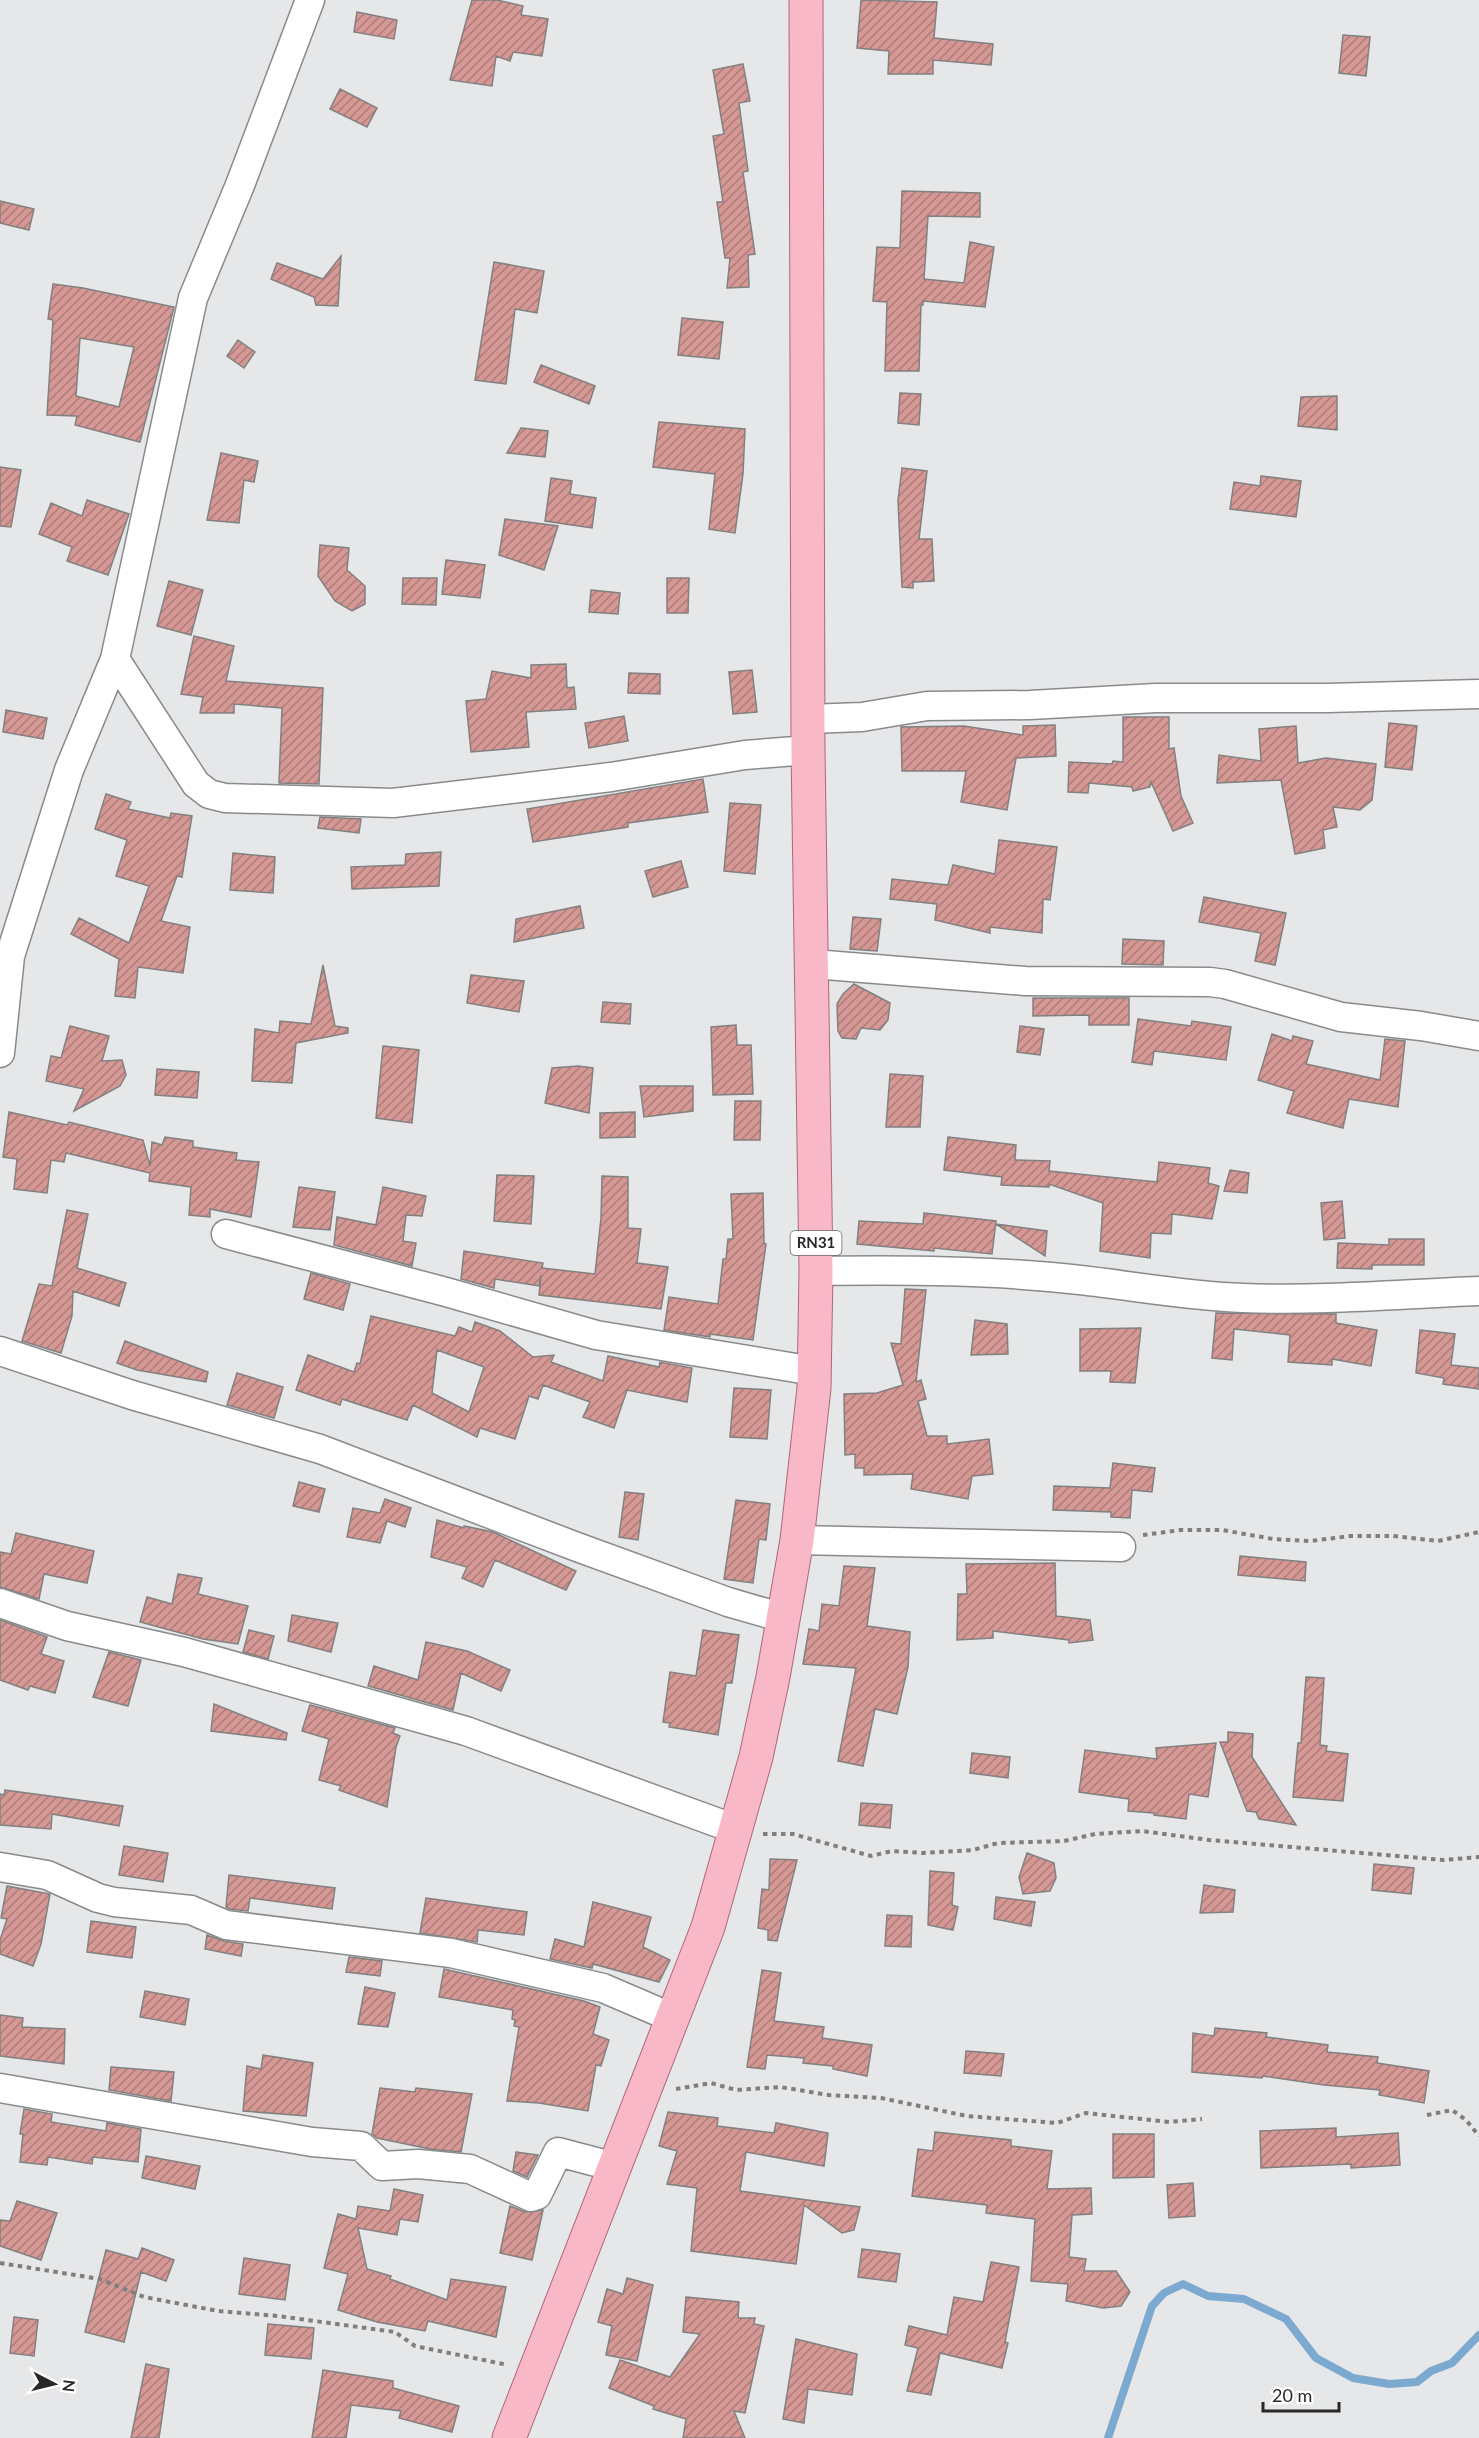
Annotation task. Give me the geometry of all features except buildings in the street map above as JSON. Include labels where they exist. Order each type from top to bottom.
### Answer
[{"type":"main road","name":"RN31","points":[[509,2438],[708,1927],[756,1757],[773,1677],[797,1540],[814,1371],[816,1271],[809,735],[806,0]]},
{"type":"street","points":[[0,1053],[10,956],[69,770],[115,659],[193,298],[240,185],[310,0]]},
{"type":"street","points":[[115,659],[196,784],[209,794],[225,798],[393,803],[611,777],[745,754],[862,717],[927,706],[1029,705],[1156,698],[1327,698],[1479,694]]},
{"type":"street","points":[[813,964],[1025,981],[1210,982],[1225,984],[1341,1017],[1421,1026],[1479,1036]]},
{"type":"street","points":[[226,1234],[446,1292],[596,1335],[814,1371]]},
{"type":"street","points":[[816,1271],[906,1270],[1079,1279],[1136,1288],[1240,1298],[1330,1300],[1479,1291]]},
{"type":"street","points":[[0,1350],[132,1395],[320,1449],[598,1555],[728,1602],[783,1618]]},
{"type":"street","points":[[797,1540],[1121,1547]]},
{"type":"street","points":[[0,1603],[67,1626],[184,1652],[466,1731],[735,1828]]},
{"type":"street","points":[[0,1867],[47,1875],[98,1898],[114,1902],[192,1910],[226,1925],[452,1953],[603,1988],[673,2018]]},
{"type":"street","points":[[0,2088],[312,2142],[361,2146],[379,2165],[384,2167],[418,2164],[470,2169],[533,2198],[544,2182],[558,2152],[615,2167]]},
{"type":"path","points":[[1121,1547],[1141,1536],[1181,1530],[1222,1530],[1273,1539],[1310,1541],[1352,1536],[1394,1536],[1438,1541],[1479,1532]]},
{"type":"path","points":[[735,1828],[771,1836],[793,1834],[871,1856],[892,1851],[923,1853],[972,1850],[998,1843],[1064,1841],[1095,1833],[1142,1831],[1209,1840],[1444,1860],[1479,1857]]},
{"type":"path","points":[[643,2094],[711,2083],[736,2090],[780,2087],[829,2095],[881,2098],[967,2116],[1057,2123],[1086,2113],[1169,2122],[1202,2119]]},
{"type":"path","points":[[1427,2115],[1452,2110],[1466,2120],[1479,2136]]},
{"type":"path","points":[[0,2263],[100,2279],[144,2297],[218,2311],[278,2316],[395,2332],[415,2346],[487,2359],[535,2372]]},
{"type":"waterway","points":[[1108,2438],[1152,2306],[1164,2293],[1183,2284],[1208,2296],[1244,2299],[1286,2319],[1316,2358],[1353,2378],[1389,2384],[1417,2382],[1431,2371],[1452,2363],[1479,2335]]}]
